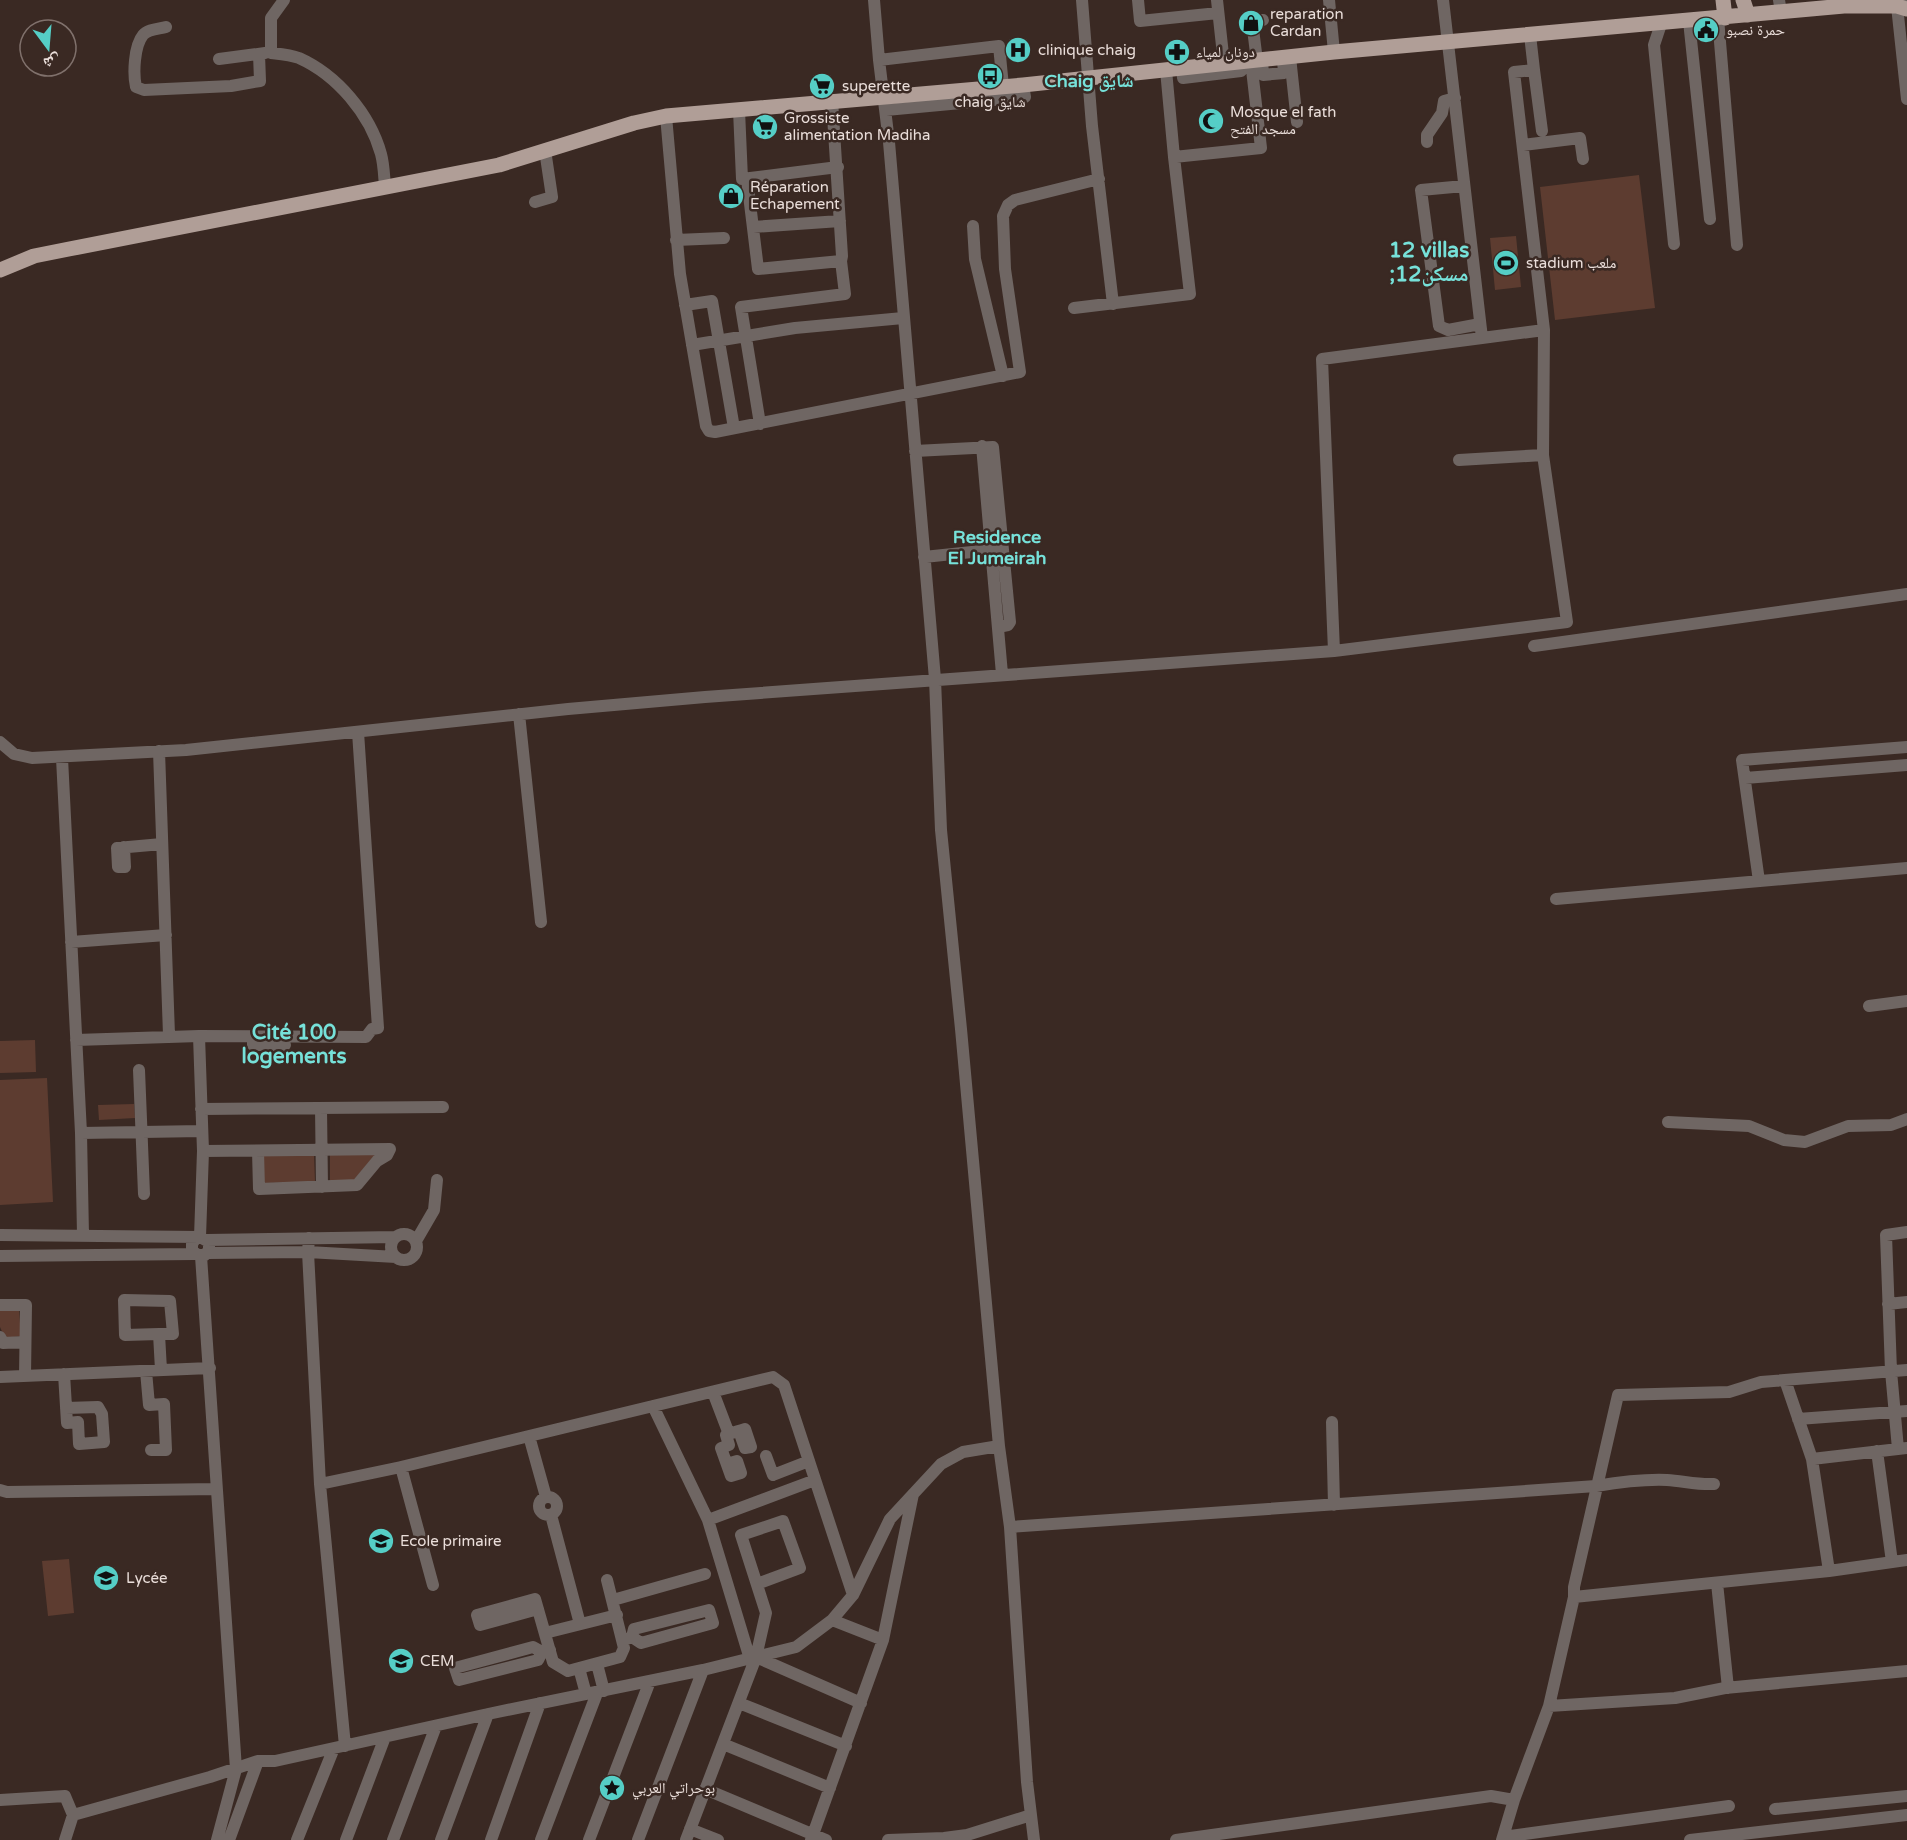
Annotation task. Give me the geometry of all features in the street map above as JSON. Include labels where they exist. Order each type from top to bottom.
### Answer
[{"type":"main road","points":[[1721,18],[1723,0]]},
{"type":"main road","points":[[1743,0],[1748,15]]},
{"type":"main road","points":[[0,261],[28,249],[45,245],[385,182],[499,165],[634,123],[666,117],[832,100],[885,103],[1003,86],[1166,69],[1721,18],[1748,15],[1780,6],[1843,3],[1897,5]]},
{"type":"main road","points":[[0,270],[34,256],[385,182]]},
{"type":"street","points":[[166,27],[143,35],[134,70],[136,87],[144,90],[231,86],[260,81],[271,18],[284,0]]},
{"type":"street","points":[[874,0],[935,679],[941,830],[962,1029],[999,1446],[1010,1527],[1027,1782],[1034,1840]]},
{"type":"street","points":[[1082,0],[1088,78],[1113,304]]},
{"type":"street","points":[[1138,0],[1140,21],[1217,6],[1247,62]]},
{"type":"street","points":[[1329,0],[1334,52]]},
{"type":"street","points":[[1443,0],[1482,338]]},
{"type":"street","points":[[1897,5],[1907,99]]},
{"type":"street","points":[[1721,18],[1737,245]]},
{"type":"street","points":[[1174,157],[1261,148],[1247,62],[1252,21],[1263,20]]},
{"type":"street","points":[[1689,21],[1710,219]]},
{"type":"street","points":[[1661,24],[1654,45],[1674,244]]},
{"type":"street","points":[[1530,35],[1542,131]]},
{"type":"street","points":[[879,60],[999,46],[1003,86]]},
{"type":"street","points":[[219,59],[265,53],[297,57],[334,82],[353,100],[376,141],[382,156],[385,182]]},
{"type":"street","points":[[1287,57],[1297,122]]},
{"type":"street","points":[[1074,308],[1190,294],[1166,69]]},
{"type":"street","points":[[0,742],[14,754],[21,756],[62,758],[186,750],[519,714],[935,679],[1334,651],[1567,622],[1543,455],[1544,330],[1532,147],[1514,72],[1534,70]]},
{"type":"street","points":[[885,103],[1025,97],[1023,85]]},
{"type":"street","points":[[1427,142],[1427,135],[1439,119],[1444,101],[1455,98]]},
{"type":"street","points":[[760,424],[741,307],[845,294],[832,100]]},
{"type":"street","points":[[739,110],[742,179],[838,167]]},
{"type":"street","points":[[666,117],[676,240],[685,305],[706,426],[709,431],[715,432],[1020,372],[1005,268],[1004,216],[1008,205],[1015,200],[1100,179]]},
{"type":"street","points":[[1532,147],[1565,140],[1566,146],[1581,149]]},
{"type":"street","points":[[535,202],[552,197],[545,150]]},
{"type":"street","points":[[747,178],[758,269],[841,261]]},
{"type":"street","points":[[1464,186],[1421,190],[1439,326],[1448,330],[1480,324]]},
{"type":"street","points":[[753,227],[840,221]]},
{"type":"street","points":[[973,226],[975,259],[1003,376]]},
{"type":"street","points":[[676,240],[724,238]]},
{"type":"street","points":[[685,305],[712,301],[734,428]]},
{"type":"street","points":[[692,345],[818,325],[903,318]]},
{"type":"street","points":[[1334,651],[1322,359],[1544,330]]},
{"type":"street","points":[[915,452],[991,445],[993,447],[1010,622],[1008,626],[998,627]]},
{"type":"street","points":[[982,446],[1002,674]]},
{"type":"street","points":[[1459,460],[1543,455]]},
{"type":"street","points":[[924,557],[991,550]]},
{"type":"street","points":[[1534,646],[1907,594]]},
{"type":"street","points":[[519,714],[541,922]]},
{"type":"street","points":[[76,1040],[169,1035],[366,1037],[372,1029],[378,1028],[358,732]]},
{"type":"street","points":[[1759,881],[1742,760],[1907,747]]},
{"type":"street","points":[[159,751],[158,845],[166,935],[169,1035]]},
{"type":"street","points":[[62,758],[81,1133],[83,1235]]},
{"type":"street","points":[[1745,778],[1907,765]]},
{"type":"street","points":[[130,847],[135,839],[152,838],[158,845]]},
{"type":"street","points":[[1556,899],[1907,868]]},
{"type":"street","points":[[71,942],[166,935]]},
{"type":"street","points":[[1869,1006],[1907,1001]]},
{"type":"street","points":[[199,1035],[203,1151],[201,1238]]},
{"type":"street","points":[[139,1070],[144,1194]]},
{"type":"street","points":[[201,1109],[443,1107]]},
{"type":"street","points":[[321,1108],[322,1186]]},
{"type":"street","points":[[1668,1122],[1749,1126],[1784,1140],[1805,1142],[1848,1126],[1891,1125],[1907,1119]]},
{"type":"street","points":[[81,1133],[202,1131]]},
{"type":"street","points":[[203,1151],[390,1149],[387,1155],[377,1161],[357,1185],[259,1189],[258,1151]]},
{"type":"street","points":[[0,1256],[308,1252],[396,1257],[401,1260],[412,1257],[417,1246],[416,1241],[434,1210],[437,1180]]},
{"type":"street","points":[[1812,1459],[1903,1448],[1900,1411],[1891,1371],[1886,1234],[1907,1233]]},
{"type":"street","points":[[0,1235],[309,1238],[396,1237],[407,1234],[416,1241]]},
{"type":"street","points":[[396,1237],[391,1247],[396,1257]]},
{"type":"street","points":[[201,1238],[192,1244],[201,1254],[236,1768],[217,1840]]},
{"type":"street","points":[[297,1840],[340,1747],[320,1484],[309,1238]]},
{"type":"street","points":[[124,1300],[170,1301],[173,1334],[159,1334],[125,1335],[124,1300]]},
{"type":"street","points":[[1888,1304],[1907,1302]]},
{"type":"street","points":[[0,1305],[26,1305],[25,1376]]},
{"type":"street","points":[[159,1334],[161,1370]]},
{"type":"street","points":[[0,1337],[3,1343],[26,1342]]},
{"type":"street","points":[[0,1377],[210,1368]]},
{"type":"street","points":[[1729,1806],[1503,1838],[1514,1800],[1549,1706],[1618,1395],[1729,1392],[1761,1382],[1907,1370]]},
{"type":"street","points":[[146,1371],[149,1405],[164,1404],[166,1450],[151,1450]]},
{"type":"street","points":[[64,1374],[66,1408]]},
{"type":"street","points":[[320,1484],[401,1467],[773,1377],[784,1385],[853,1595]]},
{"type":"street","points":[[1785,1380],[1812,1459],[1829,1571]]},
{"type":"street","points":[[713,1392],[734,1432],[726,1435],[729,1445],[721,1448],[727,1464]]},
{"type":"street","points":[[653,1406],[708,1520],[753,1658],[861,1703]]},
{"type":"street","points":[[1798,1419],[1900,1411]]},
{"type":"street","points":[[1332,1422],[1334,1505]]},
{"type":"street","points":[[530,1436],[546,1497],[539,1506],[543,1513],[551,1515],[580,1624]]},
{"type":"street","points":[[73,1815],[258,1761],[275,1761],[540,1703],[703,1671],[796,1647],[832,1620],[853,1595],[890,1520],[941,1464],[963,1452],[999,1446]]},
{"type":"street","points":[[1877,1451],[1892,1562]]},
{"type":"street","points":[[766,1456],[773,1475],[809,1461]]},
{"type":"street","points":[[401,1467],[433,1585]]},
{"type":"street","points":[[708,1520],[815,1480]]},
{"type":"street","points":[[1010,1527],[1596,1486],[1632,1480],[1714,1484]]},
{"type":"street","points":[[0,1490],[7,1492],[216,1490]]},
{"type":"street","points":[[812,1837],[884,1640],[913,1494]]},
{"type":"street","points":[[718,1840],[688,1834],[739,1703],[766,1613],[741,1535],[783,1521],[800,1568],[757,1584]]},
{"type":"street","points":[[1574,1597],[1829,1571],[1907,1560]]},
{"type":"street","points":[[613,1600],[705,1574]]},
{"type":"street","points":[[538,1609],[545,1633],[546,1651],[553,1662],[568,1671],[620,1658],[627,1638],[634,1629],[710,1610],[713,1623],[641,1643],[627,1638],[617,1615],[607,1580]]},
{"type":"street","points":[[1717,1583],[1728,1688]]},
{"type":"street","points":[[545,1633],[617,1615]]},
{"type":"street","points":[[832,1620],[884,1640]]},
{"type":"street","points":[[533,1647],[546,1651],[538,1660],[459,1680],[456,1668],[533,1647]]},
{"type":"street","points":[[541,1840],[595,1693],[597,1664]]},
{"type":"street","points":[[579,1668],[595,1693]]},
{"type":"street","points":[[638,1840],[703,1671]]},
{"type":"street","points":[[1549,1706],[1675,1698],[1728,1688],[1907,1671]]},
{"type":"street","points":[[589,1840],[650,1681]]},
{"type":"street","points":[[490,1840],[540,1703]]},
{"type":"street","points":[[739,1703],[846,1746]]},
{"type":"street","points":[[441,1840],[488,1714]]},
{"type":"street","points":[[393,1840],[436,1726]]},
{"type":"street","points":[[346,1840],[385,1737]]},
{"type":"street","points":[[723,1744],[830,1788]]},
{"type":"street","points":[[229,1840],[258,1761]]},
{"type":"street","points":[[705,1789],[812,1837],[826,1840]]},
{"type":"street","points":[[0,1800],[65,1796],[73,1815],[64,1840]]},
{"type":"street","points":[[1176,1840],[1491,1796],[1514,1800]]},
{"type":"street","points":[[1775,1809],[1907,1796]]},
{"type":"street","points":[[888,1840],[967,1835],[1031,1815]]},
{"type":"street","points":[[1690,1840],[1907,1815]]},
{"type":"shaded area","points":[[1639,175],[1655,308],[1555,320],[1540,187]]},
{"type":"shaded area","name":"stadium ملعب","points":[[1516,236],[1521,287],[1495,290],[1490,238]]},
{"type":"shaded area","points":[[35,1040],[36,1072],[0,1073],[0,1041]]},
{"type":"shaded area","points":[[47,1078],[53,1202],[0,1205],[0,1080]]},
{"type":"shaded area","points":[[134,1104],[135,1118],[99,1120],[98,1105]]},
{"type":"shaded area","points":[[314,1154],[315,1182],[264,1183],[263,1155]]},
{"type":"shaded area","points":[[374,1154],[353,1181],[330,1181],[330,1155]]},
{"type":"shaded area","points":[[0,1310],[19,1310],[21,1336],[5,1338],[0,1327]]},
{"type":"shaded area","points":[[69,1559],[74,1613],[48,1616],[42,1561]]},
{"type":"place","name":"reparation Cardan","points":[[1251,23]]},
{"type":"place","name":"حمرة نصبو","points":[[1706,30]]},
{"type":"place","name":"clinique chaig","points":[[1018,50]]},
{"type":"place","name":"دونان لمياء","points":[[1177,52]]},
{"type":"place","name":"chaig شايق","points":[[990,76]]},
{"type":"place","name":"superette","points":[[822,86]]},
{"type":"place","name":"Mosque el fath مسجد الفتح","points":[[1211,121]]},
{"type":"place","name":"Grossiste alimentation Madiha","points":[[765,127]]},
{"type":"place","name":"Réparation Echapement","points":[[731,196]]},
{"type":"place","name":"stadium ملعب","points":[[1506,263]]},
{"type":"place","name":"Ecole primaire","points":[[381,1541]]},
{"type":"place","name":"Lycée","points":[[106,1578]]},
{"type":"place","name":"CEM","points":[[401,1661]]},
{"type":"place","name":"بوحراتي العربي","points":[[612,1788]]},
{"type":"district","name":"Chaig شايق","points":[[1089,81]]},
{"type":"district","name":"12 villas ;12مسكن","points":[[1429,262]]},
{"type":"district","name":"Residence El Jumeirah","points":[[997,547]]},
{"type":"district","name":"Cité 100 logements","points":[[294,1044]]}]
